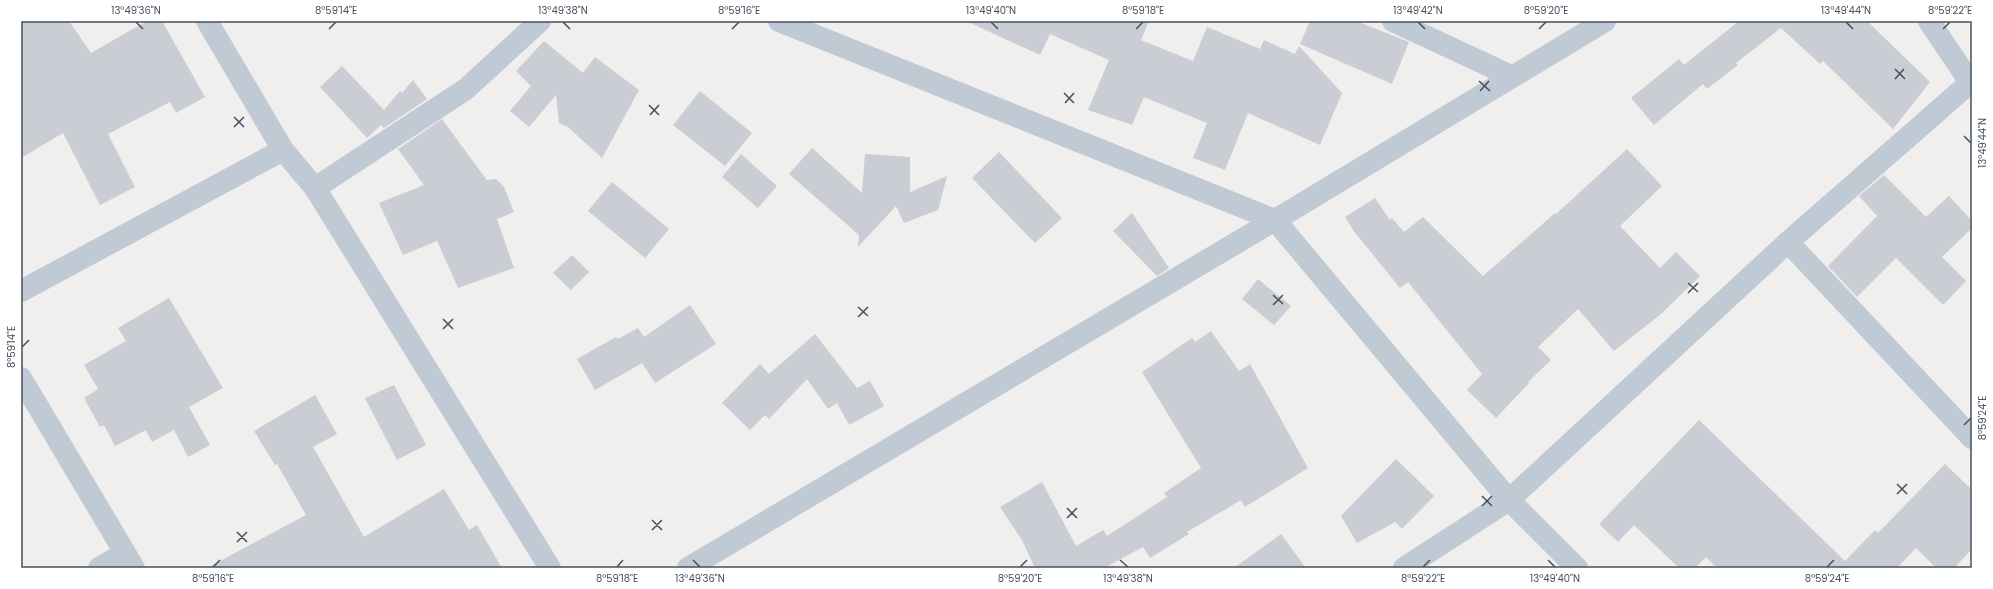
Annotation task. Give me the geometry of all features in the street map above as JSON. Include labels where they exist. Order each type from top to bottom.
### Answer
[{"type":"street","points":[[207,21],[283,150],[315,188],[550,568]]},
{"type":"street","points":[[315,188],[466,89],[540,21]]},
{"type":"street","points":[[779,21],[1275,220],[1508,500],[1577,568]]},
{"type":"street","points":[[1393,21],[1511,76]]},
{"type":"street","points":[[688,568],[1275,220],[1511,76],[1605,21]]},
{"type":"street","points":[[1404,568],[1508,500],[1788,242],[1971,83],[1929,21]]},
{"type":"street","points":[[21,291],[283,150]]},
{"type":"street","points":[[1788,242],[1972,438]]},
{"type":"street","points":[[21,378],[130,560],[99,568]]},
{"type":"building","points":[[21,21],[69,21],[91,53],[147,21],[162,21],[205,97],[176,113],[170,102],[108,134],[135,187],[100,205],[63,133],[21,158]]},
{"type":"building","points":[[966,21],[1149,21],[1141,40],[1193,61],[1207,27],[1260,49],[1264,40],[1295,54],[1299,46],[1342,93],[1320,145],[1248,113],[1225,170],[1193,158],[1207,123],[1144,97],[1132,125],[1088,110],[1109,60],[1050,34],[1040,55]]},
{"type":"building","points":[[1310,21],[1356,21],[1409,42],[1392,84],[1300,44]]},
{"type":"building","points":[[1739,21],[1867,21],[1930,82],[1893,129],[1823,61],[1820,64],[1781,28],[1736,63],[1738,65],[1707,89],[1703,84],[1654,125],[1631,98],[1679,59],[1684,65]]},
{"type":"building","points":[[544,41],[583,73],[595,57],[639,90],[602,158],[568,127],[559,123],[556,95],[529,127],[510,111],[531,86],[516,71]]},
{"type":"building","points":[[342,66],[384,110],[400,91],[402,93],[413,80],[427,99],[384,128],[381,125],[367,138],[320,87]]},
{"type":"building","points":[[700,91],[752,133],[725,166],[673,125]]},
{"type":"building","points":[[442,119],[486,179],[485,180],[496,179],[504,187],[514,212],[497,219],[514,268],[458,288],[437,241],[403,255],[379,203],[424,185],[398,149]]},
{"type":"building","points":[[812,148],[862,193],[865,154],[910,157],[910,192],[947,176],[938,210],[904,223],[896,206],[858,247],[859,235],[789,174]]},
{"type":"building","points":[[1627,149],[1662,186],[1620,226],[1660,268],[1676,252],[1700,276],[1661,314],[1614,351],[1578,309],[1538,347],[1551,360],[1528,382],[1529,383],[1496,418],[1467,390],[1482,374],[1408,282],[1400,288],[1353,230],[1345,217],[1375,198],[1390,220],[1392,218],[1404,232],[1423,217],[1483,276],[1555,213],[1556,214]]},
{"type":"building","points":[[999,152],[1062,218],[1035,243],[972,178]]},
{"type":"building","points":[[741,154],[777,186],[758,208],[722,177]]},
{"type":"building","points":[[1884,175],[1926,217],[1949,196],[1972,221],[1972,228],[1942,257],[1966,281],[1943,305],[1896,258],[1857,297],[1828,266],[1877,216],[1859,196]]},
{"type":"building","points":[[612,182],[669,229],[645,258],[588,211]]},
{"type":"building","points":[[1132,213],[1169,268],[1157,276],[1113,231]]},
{"type":"building","points":[[572,255],[589,272],[571,290],[553,273]]},
{"type":"building","points":[[1258,279],[1291,306],[1274,325],[1242,299]]},
{"type":"building","points":[[169,298],[223,388],[189,407],[210,445],[188,457],[174,430],[152,442],[146,430],[115,446],[104,425],[100,427],[84,398],[98,389],[84,365],[126,341],[118,328]]},
{"type":"building","points":[[690,305],[716,344],[655,383],[642,363],[595,390],[577,359],[616,337],[618,339],[638,328],[644,337]]},
{"type":"building","points":[[1211,331],[1239,371],[1250,364],[1308,468],[1245,507],[1241,500],[1187,532],[1189,534],[1150,558],[1143,547],[1104,568],[1035,568],[1022,540],[1000,507],[1042,482],[1076,546],[1103,530],[1107,536],[1167,497],[1164,493],[1201,468],[1142,372],[1192,338],[1195,342]]},
{"type":"building","points":[[815,334],[857,388],[870,381],[884,406],[849,425],[837,403],[828,409],[807,379],[769,419],[765,415],[750,430],[722,403],[760,364],[769,374]]},
{"type":"building","points":[[394,385],[426,445],[397,460],[365,398]]},
{"type":"building","points":[[315,395],[337,434],[313,447],[364,537],[444,489],[469,530],[477,525],[502,568],[207,568],[306,515],[277,464],[275,465],[254,431]]},
{"type":"building","points":[[1699,420],[1845,561],[1875,530],[1878,533],[1945,464],[1972,490],[1972,549],[1954,568],[1936,568],[1916,548],[1897,568],[1717,568],[1706,557],[1695,568],[1679,568],[1634,525],[1618,542],[1599,524]]},
{"type":"building","points":[[1396,459],[1434,496],[1402,529],[1395,522],[1357,543],[1341,516]]},
{"type":"building","points":[[1281,534],[1306,568],[1234,568]]}]
